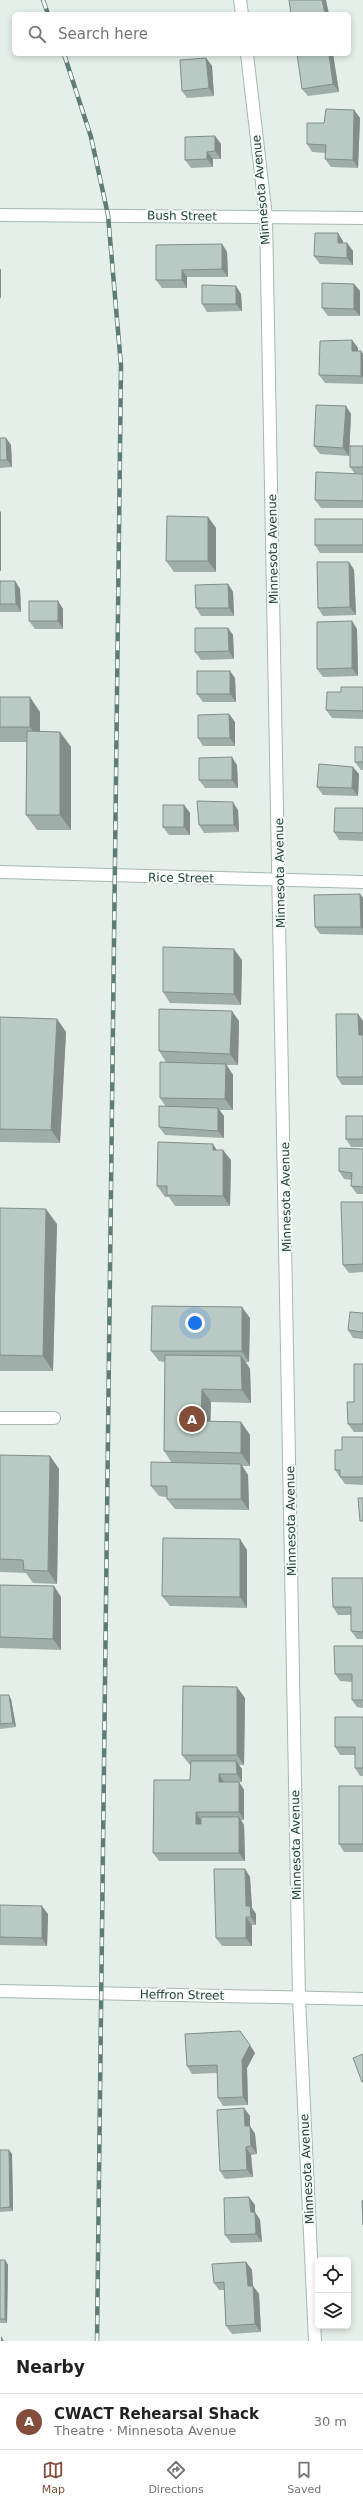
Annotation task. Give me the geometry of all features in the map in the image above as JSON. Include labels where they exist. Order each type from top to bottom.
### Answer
[{"type":"street","points":[[240,0],[242,12]]},
{"type":"street","name":"Minnesota Avenue","points":[[247,56],[266,217],[280,880],[299,1998],[315,2341]]},
{"type":"street","name":"Bush Street","points":[[0,215],[363,218]]},
{"type":"street","name":"Rice Street","points":[[0,872],[363,882]]},
{"type":"street","points":[[0,1418],[54,1418]]},
{"type":"street","name":"Heffron Street","points":[[0,1991],[363,2000]]},
{"type":"building","points":[[289,0],[322,0],[325,12],[291,12]]},
{"type":"building","points":[[297,56],[329,56],[333,84],[302,89]]},
{"type":"building","points":[[206,58],[209,88],[182,91],[180,60]]},
{"type":"building","points":[[326,109],[354,110],[353,160],[325,159],[326,145],[307,144],[307,123],[324,123]]},
{"type":"building","points":[[215,136],[215,151],[207,152],[207,159],[185,160],[185,137]]},
{"type":"building","points":[[315,233],[338,233],[338,243],[347,243],[347,258],[314,256]]},
{"type":"building","points":[[222,244],[222,269],[182,270],[182,280],[156,280],[156,245]]},
{"type":"building","points":[[322,283],[354,284],[354,309],[322,308]]},
{"type":"building","points":[[202,285],[236,286],[236,304],[202,304]]},
{"type":"building","points":[[352,340],[352,351],[361,351],[361,376],[319,375],[320,341]]},
{"type":"building","points":[[316,405],[346,406],[343,448],[314,446]]},
{"type":"building","points":[[0,438],[6,438],[7,460],[0,460]]},
{"type":"building","points":[[350,446],[363,446],[363,467],[350,467]]},
{"type":"building","points":[[316,472],[363,474],[363,501],[315,500]]},
{"type":"building","points":[[167,516],[208,517],[208,561],[166,561]]},
{"type":"building","points":[[315,519],[363,519],[363,545],[315,545]]},
{"type":"building","points":[[317,562],[349,562],[350,607],[318,608]]},
{"type":"building","points":[[0,581],[15,581],[16,604],[0,604]]},
{"type":"building","points":[[228,584],[229,608],[196,608],[195,585]]},
{"type":"building","points":[[29,601],[58,601],[58,621],[29,621]]},
{"type":"building","points":[[352,621],[352,668],[317,669],[317,622]]},
{"type":"building","points":[[195,628],[228,628],[229,651],[195,652]]},
{"type":"building","points":[[197,671],[230,671],[230,694],[197,694]]},
{"type":"building","points":[[341,687],[363,687],[363,711],[326,710],[327,692],[341,692]]},
{"type":"building","points":[[0,697],[30,697],[30,727],[0,727]]},
{"type":"building","points":[[229,714],[230,738],[198,738],[198,715]]},
{"type":"building","points":[[27,731],[60,732],[60,815],[26,815]]},
{"type":"building","points":[[355,747],[363,747],[363,762],[355,762]]},
{"type":"building","points":[[232,757],[232,780],[199,780],[199,758]]},
{"type":"building","points":[[319,764],[353,767],[352,788],[317,787]]},
{"type":"building","points":[[197,801],[233,802],[234,825],[199,825]]},
{"type":"building","points":[[163,805],[184,805],[184,827],[163,827]]},
{"type":"building","points":[[335,808],[363,808],[363,833],[334,832]]},
{"type":"building","points":[[360,894],[361,927],[315,927],[314,895]]},
{"type":"building","points":[[163,947],[234,949],[234,994],[163,992]]},
{"type":"building","points":[[159,1009],[232,1011],[230,1054],[159,1051]]},
{"type":"building","points":[[336,1014],[358,1014],[359,1035],[363,1035],[363,1077],[337,1077]]},
{"type":"building","points":[[0,1017],[57,1019],[51,1130],[0,1129]]},
{"type":"building","points":[[160,1062],[226,1064],[225,1099],[160,1098]]},
{"type":"building","points":[[159,1106],[218,1108],[218,1131],[159,1127]]},
{"type":"building","points":[[346,1116],[363,1116],[363,1139],[346,1139]]},
{"type":"building","points":[[158,1142],[213,1144],[213,1150],[223,1150],[223,1196],[167,1195],[167,1186],[157,1186]]},
{"type":"building","points":[[339,1148],[363,1149],[363,1187],[351,1186],[352,1173],[339,1171]]},
{"type":"building","points":[[341,1202],[363,1202],[363,1264],[343,1265]]},
{"type":"building","points":[[0,1208],[46,1209],[43,1356],[0,1355]]},
{"type":"building","points":[[152,1306],[242,1307],[242,1351],[151,1351]]},
{"type":"building","points":[[350,1312],[363,1313],[363,1332],[348,1330]]},
{"type":"building","points":[[165,1355],[241,1356],[242,1390],[202,1389],[201,1421],[241,1422],[241,1453],[164,1451]]},
{"type":"building","points":[[354,1364],[363,1364],[363,1424],[348,1424],[347,1402],[354,1402]]},
{"type":"building","points":[[342,1437],[363,1437],[363,1477],[340,1477],[340,1470],[335,1470],[335,1450],[342,1450]]},
{"type":"building","points":[[0,1455],[50,1456],[48,1571],[24,1570],[23,1560],[0,1559]]},
{"type":"building","points":[[151,1462],[241,1464],[241,1499],[167,1499],[167,1486],[151,1486]]},
{"type":"building","points":[[358,1498],[363,1498],[363,1521],[360,1521]]},
{"type":"building","points":[[163,1538],[240,1539],[240,1597],[162,1596]]},
{"type":"building","points":[[332,1578],[363,1578],[363,1632],[351,1631],[351,1607],[333,1607]]},
{"type":"building","points":[[0,1585],[54,1586],[53,1639],[0,1637]]},
{"type":"building","points":[[334,1646],[363,1646],[363,1700],[352,1700],[352,1674],[335,1674]]},
{"type":"building","points":[[183,1686],[237,1687],[237,1755],[182,1755]]},
{"type":"building","points":[[0,1695],[9,1695],[13,1723],[0,1724]]},
{"type":"building","points":[[335,1717],[363,1717],[363,1768],[355,1768],[355,1747],[335,1747]]},
{"type":"building","points":[[191,1761],[236,1761],[237,1774],[219,1774],[219,1782],[239,1782],[239,1812],[196,1812],[196,1824],[201,1824],[201,1817],[239,1817],[239,1853],[153,1853],[154,1780],[190,1780]]},
{"type":"building","points":[[339,1786],[363,1786],[363,1844],[339,1844]]},
{"type":"building","points":[[214,1869],[245,1869],[246,1906],[250,1906],[251,1917],[246,1917],[246,1938],[216,1938]]},
{"type":"building","points":[[0,1905],[42,1906],[42,1938],[0,1937]]},
{"type":"building","points":[[240,2031],[250,2045],[242,2060],[243,2097],[218,2098],[217,2065],[187,2066],[185,2034]]},
{"type":"building","points":[[363,2054],[363,2082],[362,2082],[353,2058]]},
{"type":"building","points":[[244,2108],[245,2126],[250,2126],[251,2146],[246,2147],[247,2170],[220,2171],[217,2110]]},
{"type":"building","points":[[0,2150],[9,2150],[10,2207],[0,2208]]},
{"type":"building","points":[[249,2197],[251,2212],[255,2212],[256,2234],[225,2235],[224,2198]]},
{"type":"building","points":[[363,2200],[363,2225],[362,2201]]},
{"type":"building","points":[[0,2260],[5,2260],[5,2319],[0,2319]]},
{"type":"building","points":[[246,2262],[248,2286],[253,2286],[255,2324],[226,2326],[224,2282],[214,2283],[212,2264]]},
{"type":"railway","points":[[43,0],[47,12]]},
{"type":"railway","points":[[65,56],[91,137],[108,215],[121,366],[97,2341]]},
{"type":"place","name":"CWACT Rehearsal Shack","points":[[192,1419]]}]
